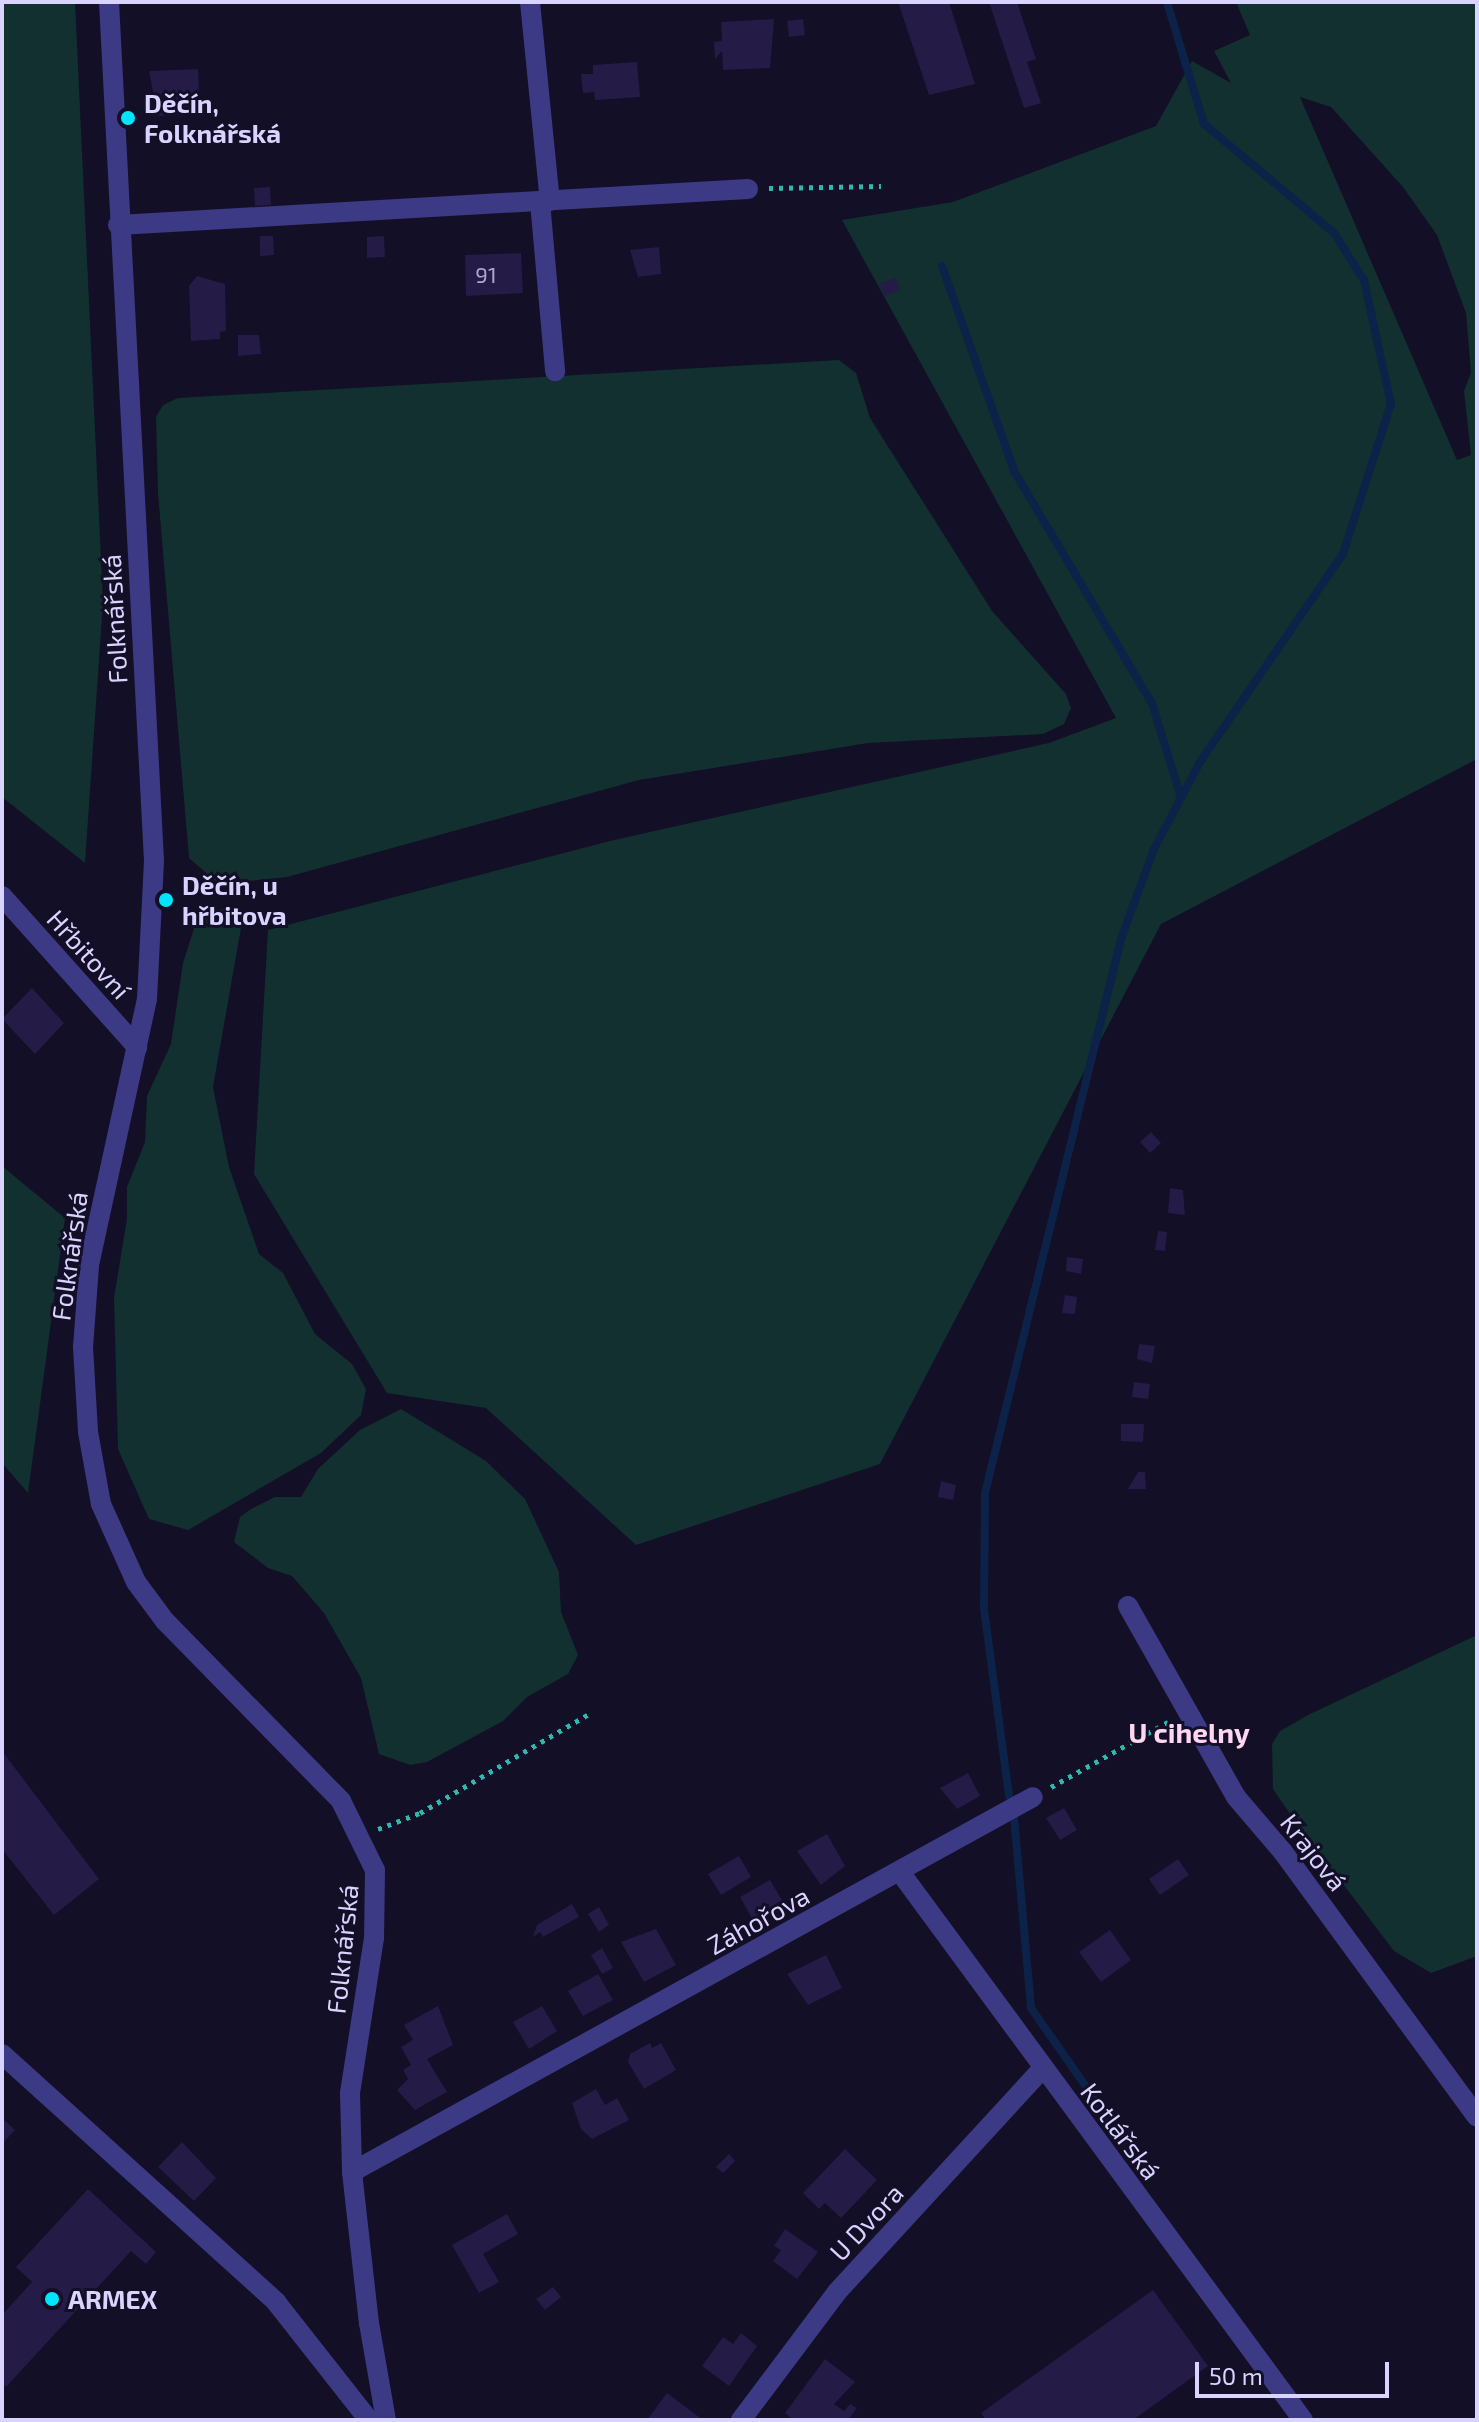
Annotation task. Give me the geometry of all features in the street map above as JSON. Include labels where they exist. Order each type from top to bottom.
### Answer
[{"type":"street","name":"Folknářská","points":[[109,2],[118,225],[154,861],[152,949],[137,1047],[95,1225],[85,1306],[84,1390],[101,1504],[124,1561],[150,1603],[341,1801],[375,1870],[374,1938],[350,2093],[352,2172],[369,2323],[386,2420]]},
{"type":"street","points":[[530,2],[555,371]]},
{"type":"street","points":[[118,225],[748,189]]},
{"type":"street","name":"Hřbitovní","points":[[2,896],[137,1047]]},
{"type":"street","name":"Krajová","points":[[1128,1606],[1236,1797],[1283,1852],[1477,2117]]},
{"type":"street","name":"Záhořova","points":[[352,2172],[1033,1797]]},
{"type":"street","name":"Kotlářská","points":[[900,1872],[1303,2420]]},
{"type":"street","points":[[2,2054],[276,2302],[369,2420]]},
{"type":"street","name":"U Dvora","points":[[741,2420],[837,2292],[1042,2069]]},
{"type":"path","points":[[748,189],[881,186]]},
{"type":"path","points":[[1033,1797],[1187,1712]]},
{"type":"path","points":[[358,1837],[420,1813],[589,1714]]},
{"type":"green space","points":[[2,2],[75,2],[103,602],[85,863],[2,797]]},
{"type":"green space","points":[[1236,2],[1477,2],[1477,759],[1161,924],[880,1464],[636,1545],[486,1408],[387,1393],[254,1174],[268,930],[610,841],[1049,743],[1116,718],[842,220],[953,202],[1156,126],[1192,61],[1231,83],[1214,51],[1250,35]],"holes":[[[1300,97],[1331,107],[1403,187],[1437,235],[1466,313],[1471,373],[1464,391],[1471,455],[1457,460]]]},
{"type":"green space","points":[[839,360],[856,373],[870,418],[992,611],[1066,694],[1071,708],[1064,724],[1043,734],[868,743],[639,780],[287,877],[219,884],[189,858],[158,493],[156,417],[163,405],[178,398]]},
{"type":"green space","points":[[235,909],[242,922],[213,1087],[229,1167],[259,1254],[283,1273],[315,1334],[352,1364],[366,1389],[361,1415],[321,1453],[188,1530],[149,1519],[118,1449],[114,1298],[127,1219],[127,1187],[145,1142],[147,1096],[171,1044],[183,963],[199,913]]},
{"type":"green space","points":[[2,1166],[65,1218],[28,1493],[2,1463]]},
{"type":"green space","points":[[401,1409],[486,1461],[525,1499],[559,1572],[561,1612],[578,1655],[568,1674],[527,1697],[503,1721],[427,1762],[410,1765],[379,1754],[361,1678],[324,1613],[292,1576],[268,1568],[234,1542],[240,1517],[275,1497],[301,1497],[318,1469],[360,1430]]},
{"type":"green space","points":[[1477,1635],[1477,1956],[1431,1973],[1394,1951],[1295,1821],[1273,1789],[1272,1744],[1280,1731],[1308,1715]]},
{"type":"building","points":[[898,2],[949,2],[975,84],[929,95]]},
{"type":"building","points":[[989,2],[1017,2],[1036,59],[1027,62],[1041,103],[1024,108]]},
{"type":"building","points":[[774,19],[770,68],[723,70],[722,51],[715,59],[714,42],[722,41],[721,22]]},
{"type":"building","points":[[803,19],[805,35],[789,37],[787,21]]},
{"type":"building","points":[[637,62],[640,97],[595,100],[594,92],[583,93],[581,74],[593,74],[593,65]]},
{"type":"building","points":[[198,69],[200,114],[158,116],[149,71]]},
{"type":"building","points":[[270,187],[271,205],[255,206],[254,188]]},
{"type":"building","points":[[260,236],[273,236],[274,255],[260,256]]},
{"type":"building","points":[[384,236],[385,257],[367,258],[367,237]]},
{"type":"building","points":[[659,247],[661,274],[638,277],[630,250]]},
{"type":"building","points":[[521,253],[523,293],[466,296],[465,255]]},
{"type":"building","points":[[197,276],[225,284],[226,331],[220,332],[220,339],[191,341],[189,286]]},
{"type":"building","points":[[896,278],[900,290],[884,296],[880,283]]},
{"type":"building","points":[[238,335],[259,335],[261,354],[238,356]]},
{"type":"building","points":[[32,988],[64,1023],[35,1054],[2,1019]]},
{"type":"building","points":[[1151,1132],[1161,1143],[1150,1153],[1140,1142]]},
{"type":"building","points":[[1170,1188],[1183,1190],[1185,1215],[1168,1213]]},
{"type":"building","points":[[1158,1231],[1167,1232],[1165,1251],[1155,1250]]},
{"type":"building","points":[[1067,1257],[1083,1259],[1081,1274],[1066,1271]]},
{"type":"building","points":[[1065,1295],[1077,1297],[1075,1314],[1062,1313]]},
{"type":"building","points":[[1139,1344],[1155,1346],[1152,1363],[1137,1359]]},
{"type":"building","points":[[1134,1382],[1150,1384],[1148,1399],[1132,1397]]},
{"type":"building","points":[[1121,1424],[1144,1424],[1143,1442],[1121,1441]]},
{"type":"building","points":[[1138,1472],[1145,1472],[1146,1489],[1128,1489]]},
{"type":"building","points":[[941,1481],[956,1485],[953,1500],[938,1497]]},
{"type":"building","points":[[2,1751],[99,1879],[54,1915],[2,1849]]},
{"type":"building","points":[[968,1773],[980,1796],[957,1809],[940,1788]]},
{"type":"building","points":[[1064,1808],[1077,1830],[1060,1840],[1046,1818]]},
{"type":"building","points":[[827,1834],[845,1866],[821,1885],[797,1851]]},
{"type":"building","points":[[739,1856],[751,1877],[721,1895],[708,1874]]},
{"type":"building","points":[[1178,1859],[1189,1875],[1160,1895],[1149,1879]]},
{"type":"building","points":[[770,1880],[785,1905],[754,1922],[740,1897]]},
{"type":"building","points":[[572,1904],[579,1917],[543,1937],[540,1932],[533,1937],[537,1925]]},
{"type":"building","points":[[599,1907],[609,1925],[599,1932],[588,1914]]},
{"type":"building","points":[[656,1929],[676,1965],[644,1982],[621,1942]]},
{"type":"building","points":[[1110,1930],[1131,1960],[1101,1982],[1079,1952]]},
{"type":"building","points":[[602,1948],[613,1968],[602,1974],[591,1955]]},
{"type":"building","points":[[826,1955],[842,1988],[808,2005],[787,1974]]},
{"type":"building","points":[[598,1974],[613,2000],[583,2016],[568,1991]]},
{"type":"building","points":[[438,2006],[453,2045],[427,2059],[447,2092],[415,2110],[397,2090],[408,2079],[403,2070],[411,2065],[401,2047],[413,2040],[404,2025]]},
{"type":"building","points":[[542,2006],[557,2031],[529,2049],[513,2022]]},
{"type":"building","points":[[650,2043],[652,2048],[661,2043],[676,2070],[644,2089],[628,2062],[630,2054]]},
{"type":"building","points":[[596,2089],[605,2105],[617,2098],[629,2120],[592,2139],[581,2129],[572,2103]]},
{"type":"building","points":[[2,2118],[15,2130],[2,2144]]},
{"type":"building","points":[[182,2142],[216,2178],[194,2201],[158,2167]]},
{"type":"building","points":[[845,2149],[877,2180],[841,2218],[825,2203],[819,2209],[803,2193]]},
{"type":"building","points":[[729,2154],[735,2161],[723,2173],[716,2167]]},
{"type":"building","name":"ARMEX","points":[[88,2189],[156,2252],[146,2264],[131,2251],[6,2387],[2,2383],[2,2315],[32,2282],[16,2267]]},
{"type":"building","points":[[507,2214],[518,2234],[483,2254],[499,2282],[479,2293],[452,2245]]},
{"type":"building","points":[[785,2229],[818,2252],[797,2279],[773,2261],[781,2250],[774,2246]]},
{"type":"building","points":[[553,2287],[561,2297],[545,2310],[536,2299]]},
{"type":"building","points":[[1153,2290],[1208,2366],[1133,2420],[986,2420],[981,2413]]},
{"type":"building","points":[[741,2333],[757,2346],[729,2386],[702,2366],[723,2337],[733,2344]]},
{"type":"building","points":[[825,2359],[855,2382],[834,2404],[844,2411],[850,2404],[857,2408],[848,2420],[794,2420],[785,2413]]},
{"type":"building","points":[[667,2393],[703,2420],[647,2420]]},
{"type":"waterway","points":[[1009,1796],[984,1608],[985,1493],[1121,939],[1154,849],[1200,762],[1343,554],[1391,404],[1364,280],[1334,233],[1204,124],[1167,2]]},
{"type":"waterway","points":[[942,266],[1014,471],[1152,703],[1181,798]]},
{"type":"waterway","points":[[1014,1817],[1031,2008],[1124,2141]]},
{"type":"place","name":"Děčín, Folknářská","points":[[128,118]]},
{"type":"place","name":"Děčín, u hřbitova","points":[[166,900]]},
{"type":"place","name":"ARMEX","points":[[52,2299]]},
{"type":"district","name":"U cihelny","points":[[1189,1732]]}]
